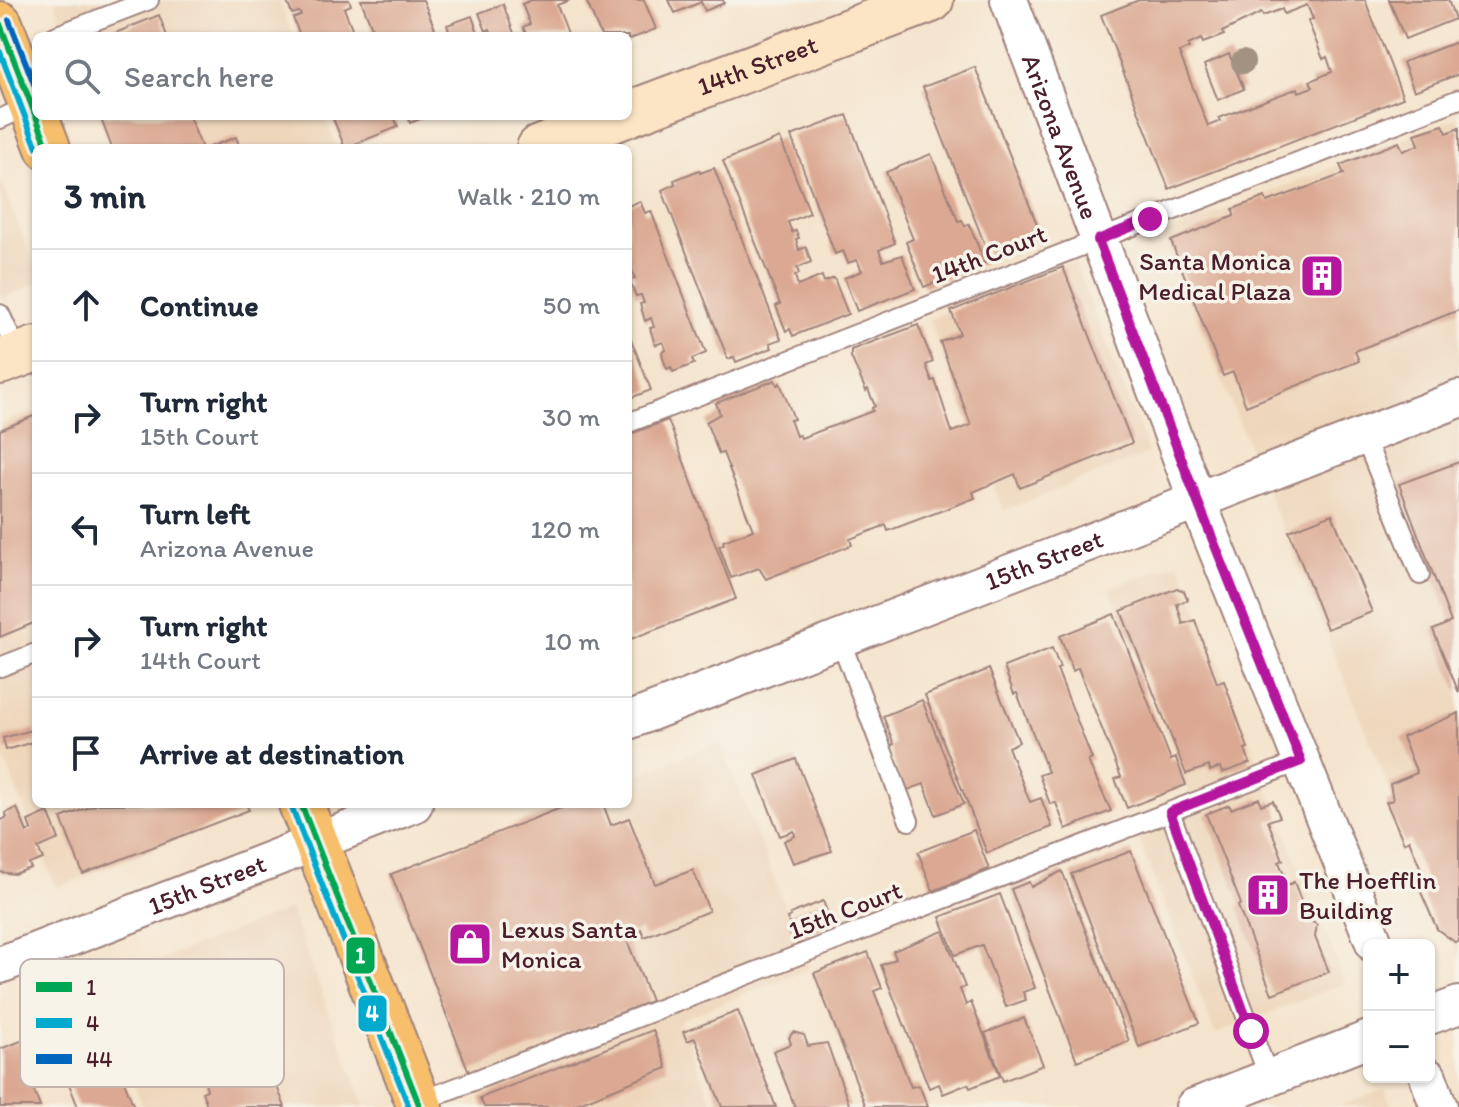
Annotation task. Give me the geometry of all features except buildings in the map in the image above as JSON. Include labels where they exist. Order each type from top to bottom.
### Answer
[{"type":"main road","points":[[12,44],[16,112],[44,144]]},
{"type":"main road","points":[[309,823],[415,1106]]},
{"type":"street","name":"14th Street","points":[[632,112],[931,0]]},
{"type":"street","name":"Arizona Avenue","points":[[1009,0],[1197,500],[1373,939]]},
{"type":"street","name":"14th Street","points":[[549,144],[612,120]]},
{"type":"street","name":"15th Street","points":[[632,719],[1459,399]]},
{"type":"street","name":"15th Street","points":[[0,965],[309,823],[392,808]]},
{"type":"street","points":[[1435,1014],[1459,1005]]},
{"type":"street","points":[[1194,1107],[1363,1041]]},
{"type":"street","points":[[1430,1083],[1439,1107]]},
{"type":"lane","points":[[65,32],[149,0]]},
{"type":"lane","name":"14th Court","points":[[632,421],[1459,99]]},
{"type":"lane","points":[[0,314],[18,355]]},
{"type":"lane","points":[[1364,436],[1420,575]]},
{"type":"lane","points":[[840,639],[909,821]]},
{"type":"lane","points":[[0,667],[32,655]]},
{"type":"lane","name":"15th Court","points":[[415,1106],[1301,761]]},
{"type":"lane","points":[[1170,812],[1269,1078]]},
{"type":"shaded area","points":[[54,0],[279,0],[291,32],[66,32]]},
{"type":"shaded area","points":[[1459,117],[1459,958],[1162,235]]},
{"type":"shaded area","points":[[100,120],[326,120],[335,144],[110,144]]},
{"type":"shaded area","points":[[0,179],[32,260],[32,286],[0,299]]},
{"type":"shaded area","points":[[1074,261],[1149,453],[1003,511],[929,319]]},
{"type":"shaded area","points":[[32,412],[32,808],[248,808],[249,811],[56,888],[0,748],[0,424]]},
{"type":"shaded area","points":[[1179,562],[1345,983],[1215,1034],[1137,836],[1197,811],[1110,588]]},
{"type":"shaded area","points":[[720,742],[809,968],[680,1020],[714,1107],[486,1107],[394,872],[554,808],[632,808],[632,777]]},
{"type":"shaded area","points":[[290,909],[365,1107],[143,1107],[135,1087],[284,1087],[284,959],[162,959]]},
{"type":"shaded area","points":[[1385,1089],[1392,1107],[1338,1107]]},
{"type":"transit line","name":"44","points":[[9,20],[32,79]]},
{"type":"transit line","name":"1","points":[[0,24],[32,107]]},
{"type":"transit line","name":"4","points":[[0,52],[35,144]]},
{"type":"transit line","name":"1","points":[[37,120],[46,144]]},
{"type":"transit line","name":"4","points":[[292,808],[409,1107]]},
{"type":"transit line","name":"1","points":[[303,808],[420,1107]]},
{"type":"place","name":"Santa Monica Medical Plaza","points":[[1322,276]]},
{"type":"place","name":"The Hoefflin Building","points":[[1268,895]]},
{"type":"place","name":"Lexus Santa Monica","points":[[470,944]]},
{"type":"route","points":[[1150,219],[1098,240],[1301,761],[1170,812],[1251,1031]]}]
